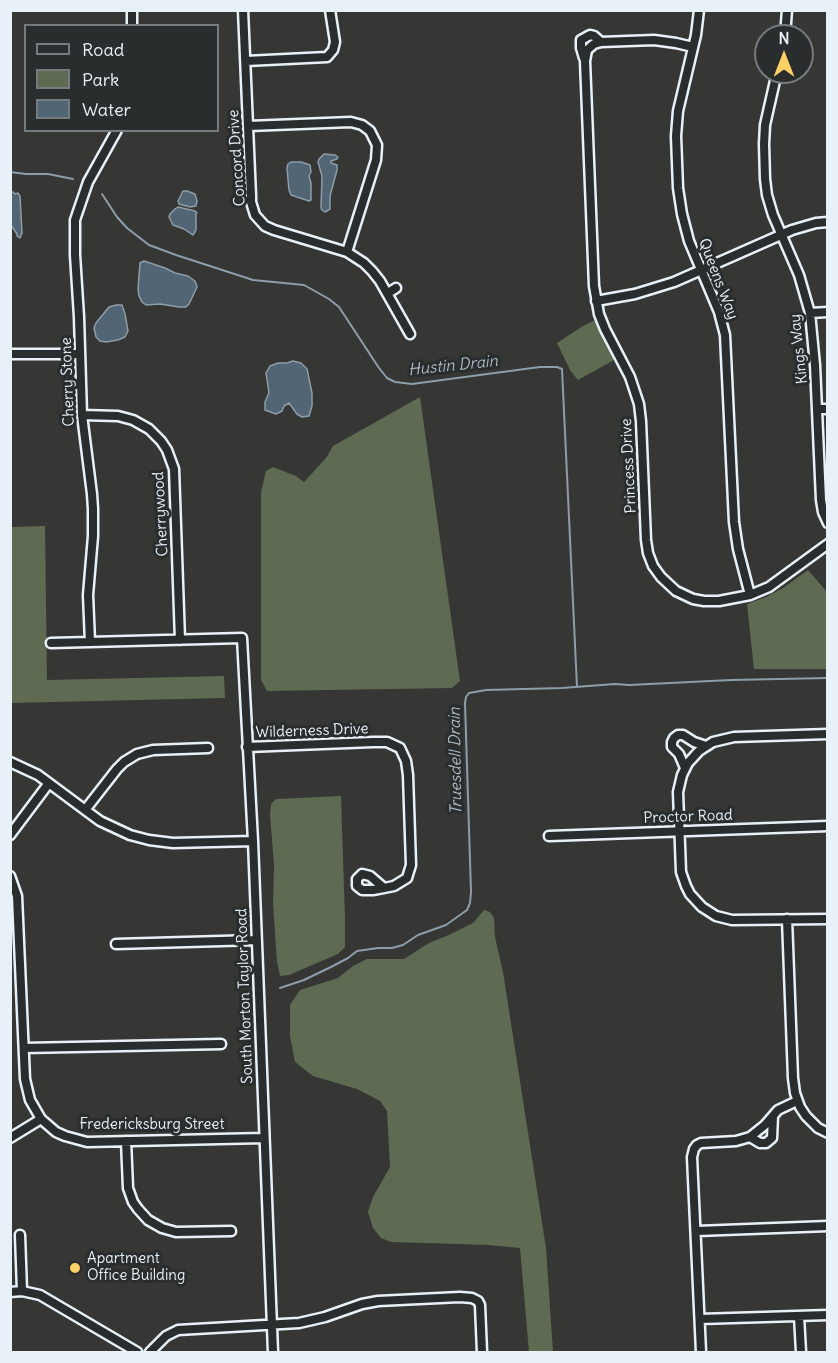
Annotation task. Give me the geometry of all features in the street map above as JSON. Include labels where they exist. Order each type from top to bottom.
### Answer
[{"type":"street","name":"Concord Drive","points":[[243,10],[251,202],[255,215],[274,230],[347,252],[372,271],[388,294],[410,334]]},
{"type":"street","points":[[246,61],[327,57],[333,50],[335,42],[330,10]]},
{"type":"street","name":"Queens Way","points":[[699,10],[678,111],[676,136],[679,201],[688,241],[719,312],[725,335],[734,522],[738,549],[750,595]]},
{"type":"street","name":"Princess Drive","points":[[693,47],[654,40],[601,42],[587,50],[585,61],[594,286],[605,329],[630,377],[639,404],[648,553],[653,566],[671,587],[693,599],[719,601],[750,595],[769,587],[828,544]]},
{"type":"street","name":"Kings Way","points":[[774,84],[767,111],[764,144],[767,195],[772,215],[799,275],[810,313],[814,339],[820,500],[828,523]]},
{"type":"street","points":[[248,126],[351,122],[362,125],[370,131],[376,146],[376,160],[347,252]]},
{"type":"street","name":"Cherry Stone","points":[[90,642],[88,595],[93,509],[82,415],[75,219],[88,183],[116,132]]},
{"type":"street","points":[[596,301],[650,291],[701,271],[781,234],[802,226],[828,222]]},
{"type":"street","points":[[388,294],[396,288]]},
{"type":"street","points":[[810,313],[828,312]]},
{"type":"street","points":[[10,354],[80,354]]},
{"type":"street","points":[[817,409],[828,409]]},
{"type":"street","name":"Cherrywood","points":[[82,415],[118,416],[133,420],[154,434],[167,450],[174,469],[180,640]]},
{"type":"street","name":"South Morton Taylor Road","points":[[180,640],[242,638],[253,841],[273,1353]]},
{"type":"street","points":[[51,643],[180,640]]},
{"type":"street","points":[[828,734],[734,737],[719,740],[693,756],[682,775],[678,792],[683,878],[690,894],[702,907],[716,916],[732,920],[828,919]]},
{"type":"street","points":[[685,768],[679,754],[672,747],[674,738],[683,735],[706,746]]},
{"type":"street","name":"Wilderness Drive","points":[[247,747],[387,742],[400,748],[406,760],[408,775],[411,865],[407,878],[394,886],[384,888]]},
{"type":"street","points":[[85,810],[117,769],[137,754],[153,750],[208,748]]},
{"type":"street","points":[[10,762],[49,783],[100,821],[130,836],[173,843],[253,841]]},
{"type":"street","points":[[10,835],[49,783]]},
{"type":"street","name":"Proctor Road","points":[[549,836],[828,826]]},
{"type":"street","name":"Fredericksburg Street","points":[[10,876],[17,896],[25,1079],[33,1106],[42,1119],[56,1132],[87,1142],[264,1137]]},
{"type":"street","points":[[787,919],[793,1078],[797,1101],[810,1121],[828,1133]]},
{"type":"street","points":[[116,944],[256,940]]},
{"type":"street","points":[[24,1048],[221,1044]]},
{"type":"street","points":[[701,1353],[692,1157],[694,1149],[697,1144],[730,1142],[750,1137],[783,1108],[797,1101]]},
{"type":"street","points":[[750,1137],[760,1143],[766,1143],[772,1138],[774,1115]]},
{"type":"street","points":[[10,1138],[42,1119]]},
{"type":"street","points":[[126,1141],[128,1188],[133,1202],[148,1220],[162,1228],[176,1232],[231,1231]]},
{"type":"street","points":[[697,1231],[828,1226]]},
{"type":"street","points":[[20,1235],[22,1291]]},
{"type":"street","points":[[10,1292],[22,1291],[40,1295],[137,1353]]},
{"type":"street","points":[[150,1353],[166,1336],[178,1330],[299,1323],[314,1321],[378,1300],[460,1297],[472,1298],[481,1307],[482,1353]]},
{"type":"street","points":[[700,1319],[828,1315]]},
{"type":"street","points":[[799,1316],[801,1353]]},
{"type":"green space","points":[[597,319],[616,359],[578,380],[570,370],[557,343]]},
{"type":"green space","points":[[420,397],[460,681],[452,688],[267,691],[261,680],[261,492],[266,471],[273,467],[296,476],[304,482],[326,458],[333,446]]},
{"type":"green space","points":[[45,526],[47,680],[224,676],[225,698],[11,703],[11,527]]},
{"type":"green space","points":[[808,570],[827,592],[827,669],[754,669],[747,604],[783,588]]},
{"type":"green space","points":[[341,796],[345,947],[338,954],[289,975],[280,976],[273,904],[271,804],[276,799]]},
{"type":"green space","points":[[484,910],[490,912],[494,918],[495,937],[503,972],[546,1248],[553,1352],[529,1352],[520,1248],[391,1242],[381,1238],[373,1228],[368,1212],[373,1197],[390,1167],[387,1111],[380,1101],[357,1089],[313,1076],[295,1062],[290,1036],[290,1005],[300,990],[338,978],[353,966],[367,959],[404,959],[429,943],[473,923]]},
{"type":"water","points":[[324,154],[338,157],[331,161],[337,165],[337,170],[330,196],[330,209],[325,212],[321,208],[322,176],[318,162]]},
{"type":"water","points":[[291,162],[310,165],[311,200],[309,201],[291,195],[287,168]]},
{"type":"water","points":[[183,191],[195,194],[196,206],[179,204],[178,201]]},
{"type":"water","points":[[11,192],[18,193],[20,196],[22,233],[20,238],[11,225]]},
{"type":"water","points":[[178,207],[197,213],[196,230],[193,235],[173,225],[169,217]]},
{"type":"water","points":[[144,261],[188,276],[195,281],[197,287],[186,307],[146,305],[142,302],[138,289],[140,263]]},
{"type":"water","points":[[122,305],[128,331],[125,337],[118,340],[100,341],[96,337],[94,328],[96,323],[109,307]]},
{"type":"water","points":[[293,361],[301,363],[307,369],[312,393],[309,416],[302,417],[297,414],[289,403],[276,414],[265,410],[265,402],[269,393],[266,373],[270,366]]},
{"type":"waterway","name":"Hustin Drain","points":[[10,172],[48,174],[73,179]]},
{"type":"waterway","name":"Hustin Drain","points":[[102,194],[127,228],[149,245],[253,280],[304,285],[329,299],[339,307],[379,368],[387,378],[395,382],[412,384],[540,367],[562,369],[577,687]]},
{"type":"waterway","name":"Truesdell Drain","points":[[280,988],[304,980],[348,958],[357,951],[403,945],[418,935],[446,925],[467,910],[471,892],[465,703],[469,693],[486,690],[615,684],[828,678]]},
{"type":"place","name":"Apartment Office Building","points":[[75,1268]]}]
